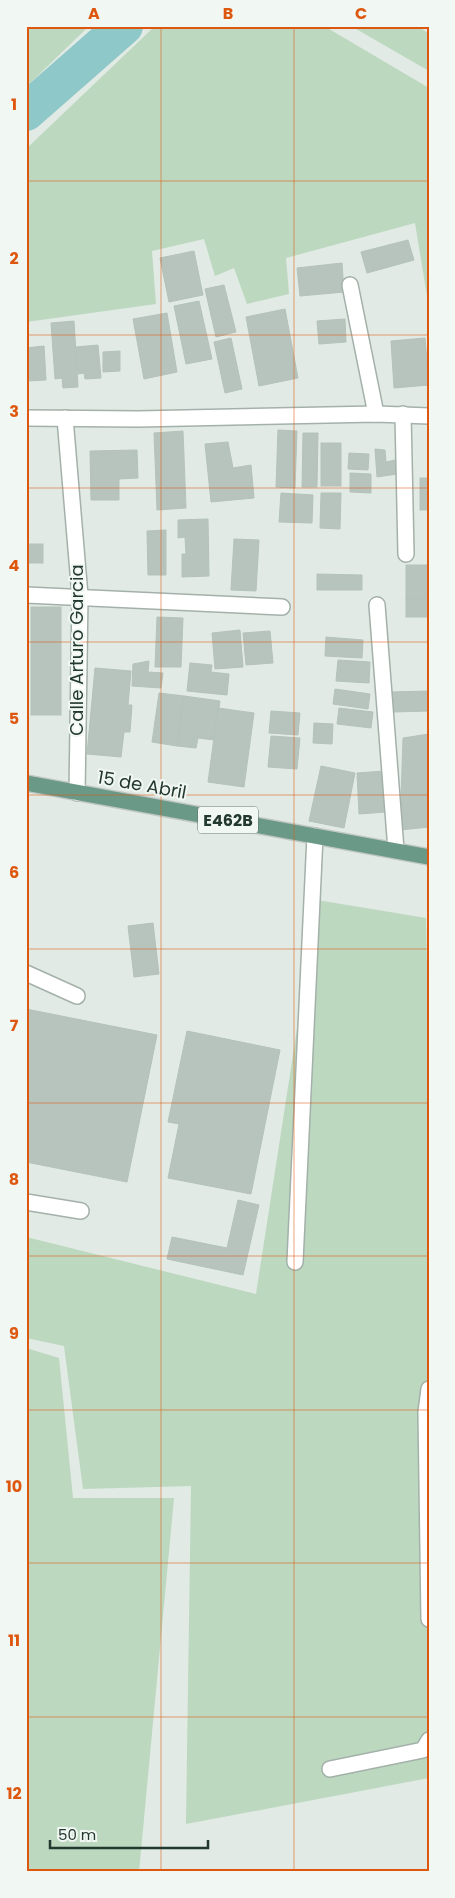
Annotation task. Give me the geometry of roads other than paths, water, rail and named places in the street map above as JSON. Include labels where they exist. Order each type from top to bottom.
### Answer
[{"type":"main road","name":"15 de Abril","points":[[26,783],[429,857]]},
{"type":"street","points":[[350,285],[376,414]]},
{"type":"street","points":[[26,418],[138,419],[376,414],[429,416]]},
{"type":"street","points":[[403,414],[406,554]]},
{"type":"street","name":"Calle Arturo Garcia","points":[[65,418],[80,596],[77,793]]},
{"type":"street","points":[[26,595],[80,596],[282,607]]},
{"type":"street","points":[[376,605],[396,850]]},
{"type":"street","points":[[295,1262],[315,836]]},
{"type":"street","points":[[26,973],[77,996]]},
{"type":"street","points":[[26,1202],[81,1211]]},
{"type":"street","points":[[429,1389],[426,1412],[429,1619]]},
{"type":"street","points":[[330,1769],[423,1750],[429,1740]]},
{"type":"waterway","points":[[26,112],[124,26]]}]
